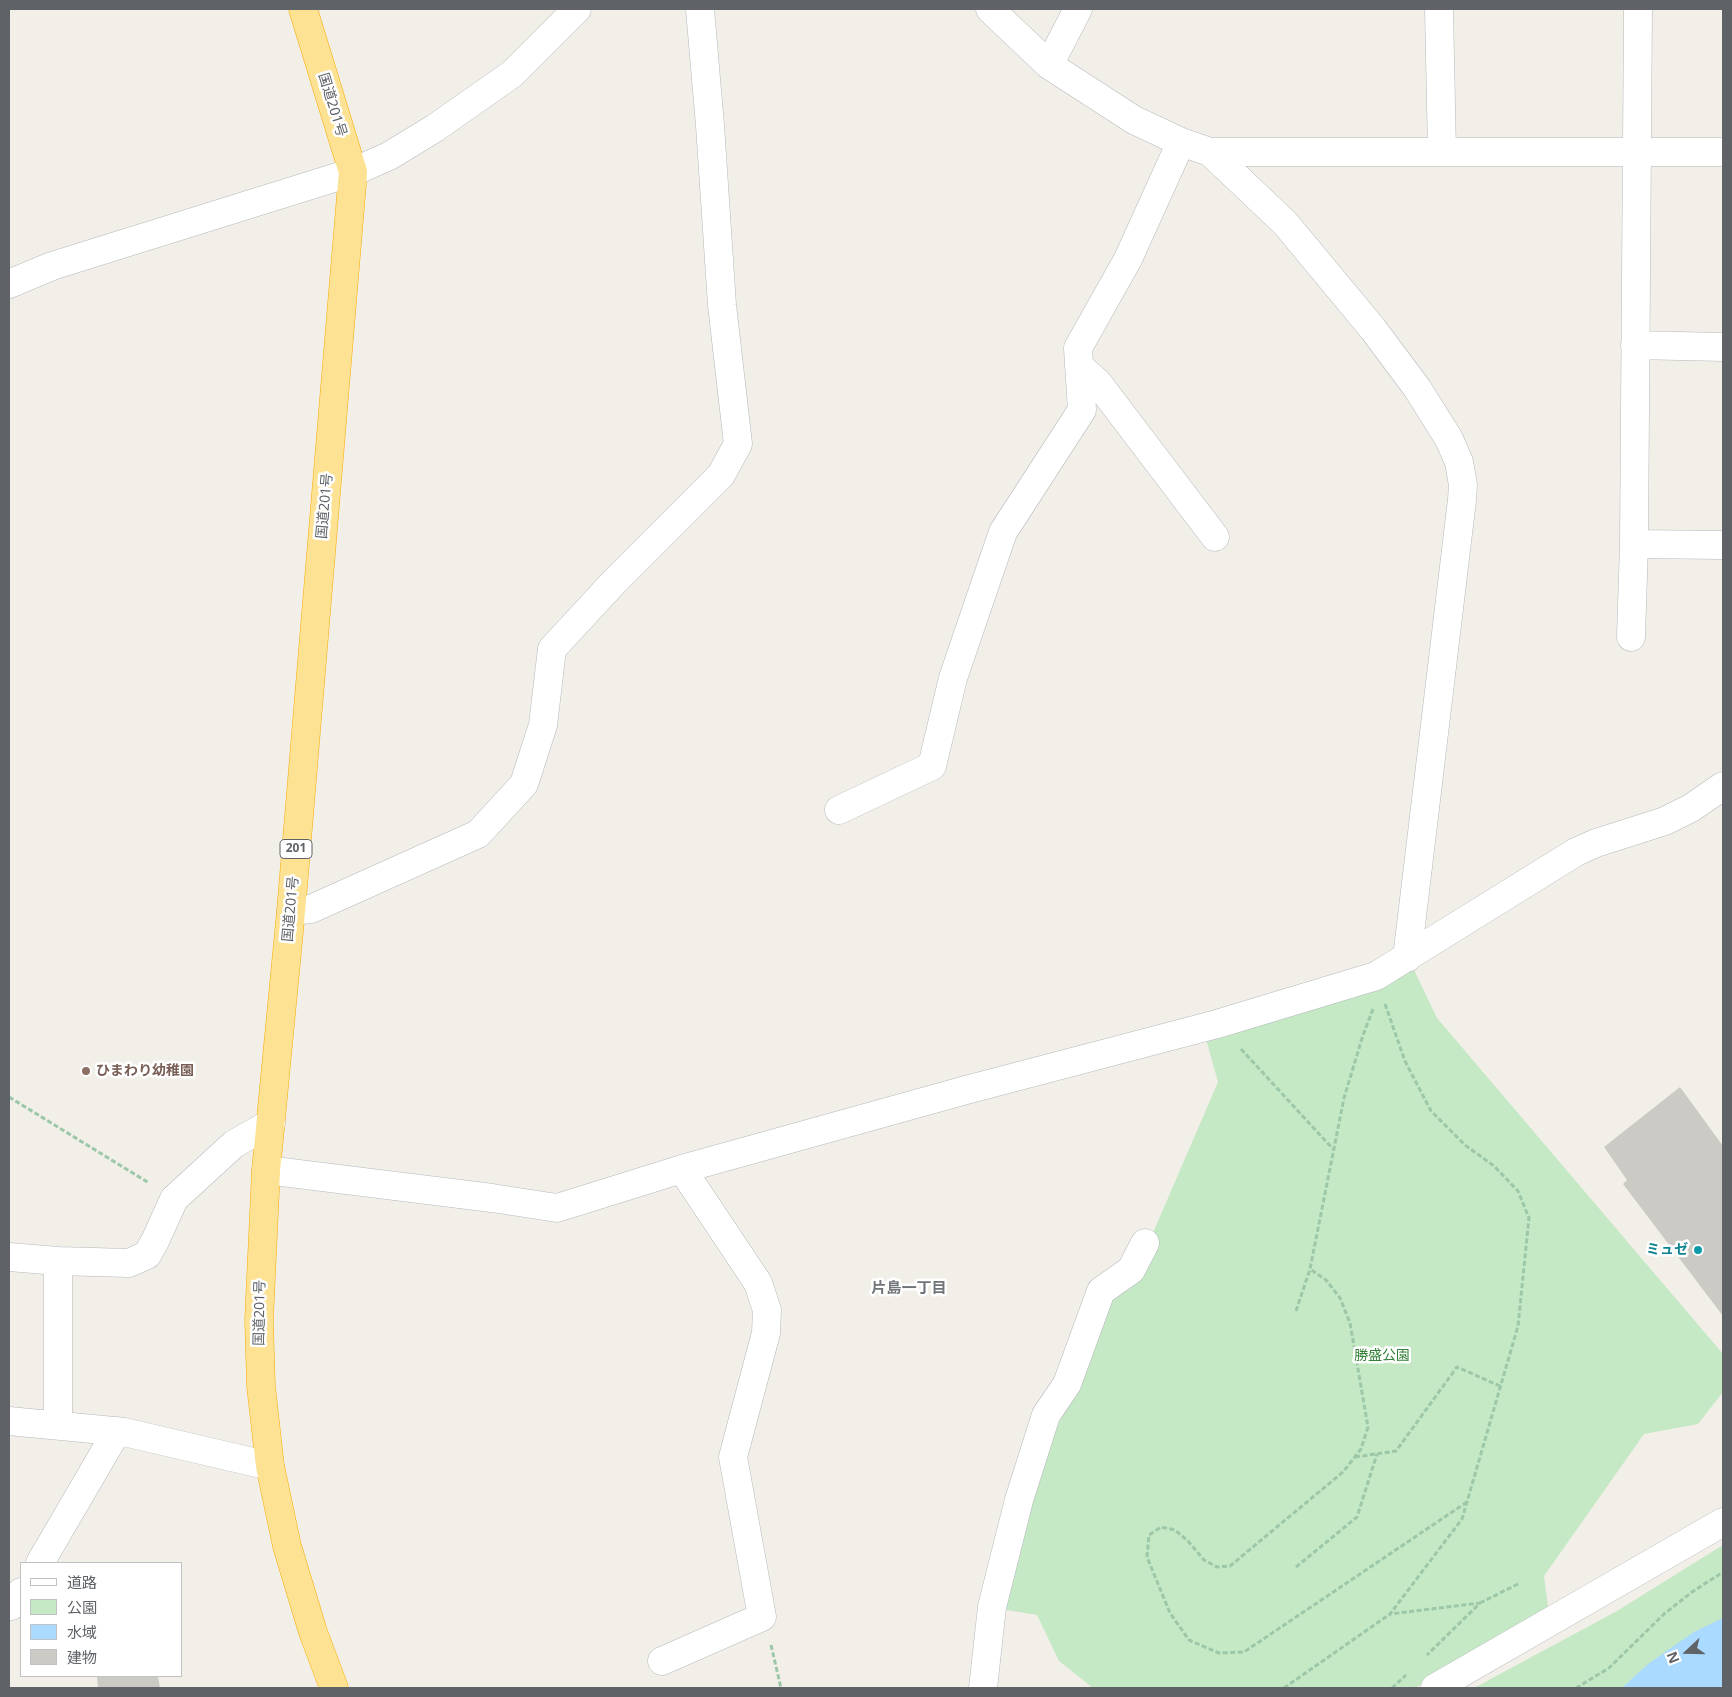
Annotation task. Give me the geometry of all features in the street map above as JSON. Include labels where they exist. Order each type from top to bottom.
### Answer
[{"type":"highway","name":"国道201号","points":[[303,9],[353,172],[291,911],[266,1170],[258,1320],[261,1386],[270,1466],[287,1546],[313,1632],[334,1688]]},
{"type":"street","points":[[9,284],[52,266],[353,172],[389,156],[435,128],[512,74],[577,9]]},
{"type":"street","points":[[291,911],[311,910],[478,834],[524,784],[543,725],[552,649],[614,582],[721,476],[738,444],[722,305],[700,9]]},
{"type":"street","points":[[990,9],[1049,65],[1134,120],[1181,142],[1210,152],[1723,152]]},
{"type":"street","points":[[1049,65],[1078,9]]},
{"type":"street","points":[[1439,9],[1442,152]]},
{"type":"street","points":[[1631,637],[1634,544],[1638,9]]},
{"type":"street","points":[[839,810],[932,766],[952,678],[1003,532],[1082,410],[1078,348],[1128,259],[1181,142]]},
{"type":"street","points":[[1210,152],[1285,223],[1373,329],[1421,395],[1449,439],[1459,462],[1463,485],[1462,500],[1407,958]]},
{"type":"street","points":[[1635,345],[1723,347]]},
{"type":"street","points":[[1079,366],[1098,383],[1215,537]]},
{"type":"street","points":[[1634,544],[1723,545]]},
{"type":"street","points":[[266,1170],[557,1208],[682,1169],[966,1090],[1378,983],[1407,958],[1576,852],[1596,843],[1665,821],[1691,808],[1723,786]]},
{"type":"street","points":[[9,1257],[58,1261],[129,1263],[147,1255],[156,1241],[174,1199],[234,1144],[271,1123]]},
{"type":"street","points":[[662,1660],[762,1617],[733,1457],[766,1333],[767,1310],[758,1283],[682,1169]]},
{"type":"street","points":[[983,1688],[992,1607],[1019,1500],[1046,1415],[1067,1384],[1100,1291],[1131,1270],[1145,1243]]},
{"type":"street","points":[[58,1261],[58,1425]]},
{"type":"street","points":[[9,1421],[117,1431],[270,1466]]},
{"type":"street","points":[[41,1562],[117,1431]]},
{"type":"street","points":[[1435,1688],[1723,1522]]},
{"type":"path","points":[[1296,1311],[1310,1269],[1344,1098],[1378,983]]},
{"type":"path","points":[[1284,1688],[1390,1614],[1462,1519],[1518,1326],[1529,1218],[1518,1191],[1494,1166],[1465,1145],[1431,1111],[1405,1061],[1378,983]]},
{"type":"path","points":[[1217,1024],[1334,1150]]},
{"type":"path","points":[[9,1097],[174,1199]]},
{"type":"path","points":[[1310,1269],[1326,1280],[1340,1298],[1350,1323],[1368,1427],[1361,1449],[1342,1472],[1230,1566],[1217,1567],[1204,1560],[1188,1541],[1175,1530],[1161,1528],[1149,1535],[1147,1557],[1170,1613],[1189,1640],[1219,1652],[1244,1652],[1467,1502]]},
{"type":"path","points":[[1354,1458],[1396,1451],[1457,1367],[1500,1386]]},
{"type":"path","points":[[1296,1567],[1357,1517],[1377,1454]]},
{"type":"path","points":[[1576,1688],[1609,1668],[1664,1614],[1692,1592],[1723,1572]]},
{"type":"path","points":[[1426,1655],[1480,1603],[1520,1582]]},
{"type":"path","points":[[1390,1614],[1480,1603]]},
{"type":"path","points":[[762,1617],[773,1650],[781,1688]]},
{"type":"path","points":[[1392,1688],[1413,1668]]},
{"type":"green space","name":"勝盛公園","points":[[1414,970],[1437,1018],[1723,1354],[1723,1392],[1698,1424],[1644,1434],[1544,1576],[1549,1614],[1415,1688],[1093,1688],[1059,1661],[1037,1615],[1001,1609],[1047,1446],[1064,1413],[1103,1292],[1137,1270],[1218,1082],[1206,1039],[1370,991]]},
{"type":"green space","points":[[1723,1545],[1723,1688],[1474,1688],[1617,1611]]},
{"type":"water","points":[[1723,1618],[1723,1688],[1622,1688],[1648,1664],[1694,1632]]},
{"type":"building","name":"ミュゼ","points":[[1680,1087],[1723,1146],[1723,1316],[1623,1184],[1627,1180],[1604,1147]]},
{"type":"building","points":[[97,1677],[158,1677],[160,1688],[98,1688]]},
{"type":"place","name":"ひまわり幼稚園","points":[[86,1071]]},
{"type":"place","name":"ミュゼ","points":[[1698,1250]]},
{"type":"district","name":"片島一丁目","points":[[909,1289]]}]
